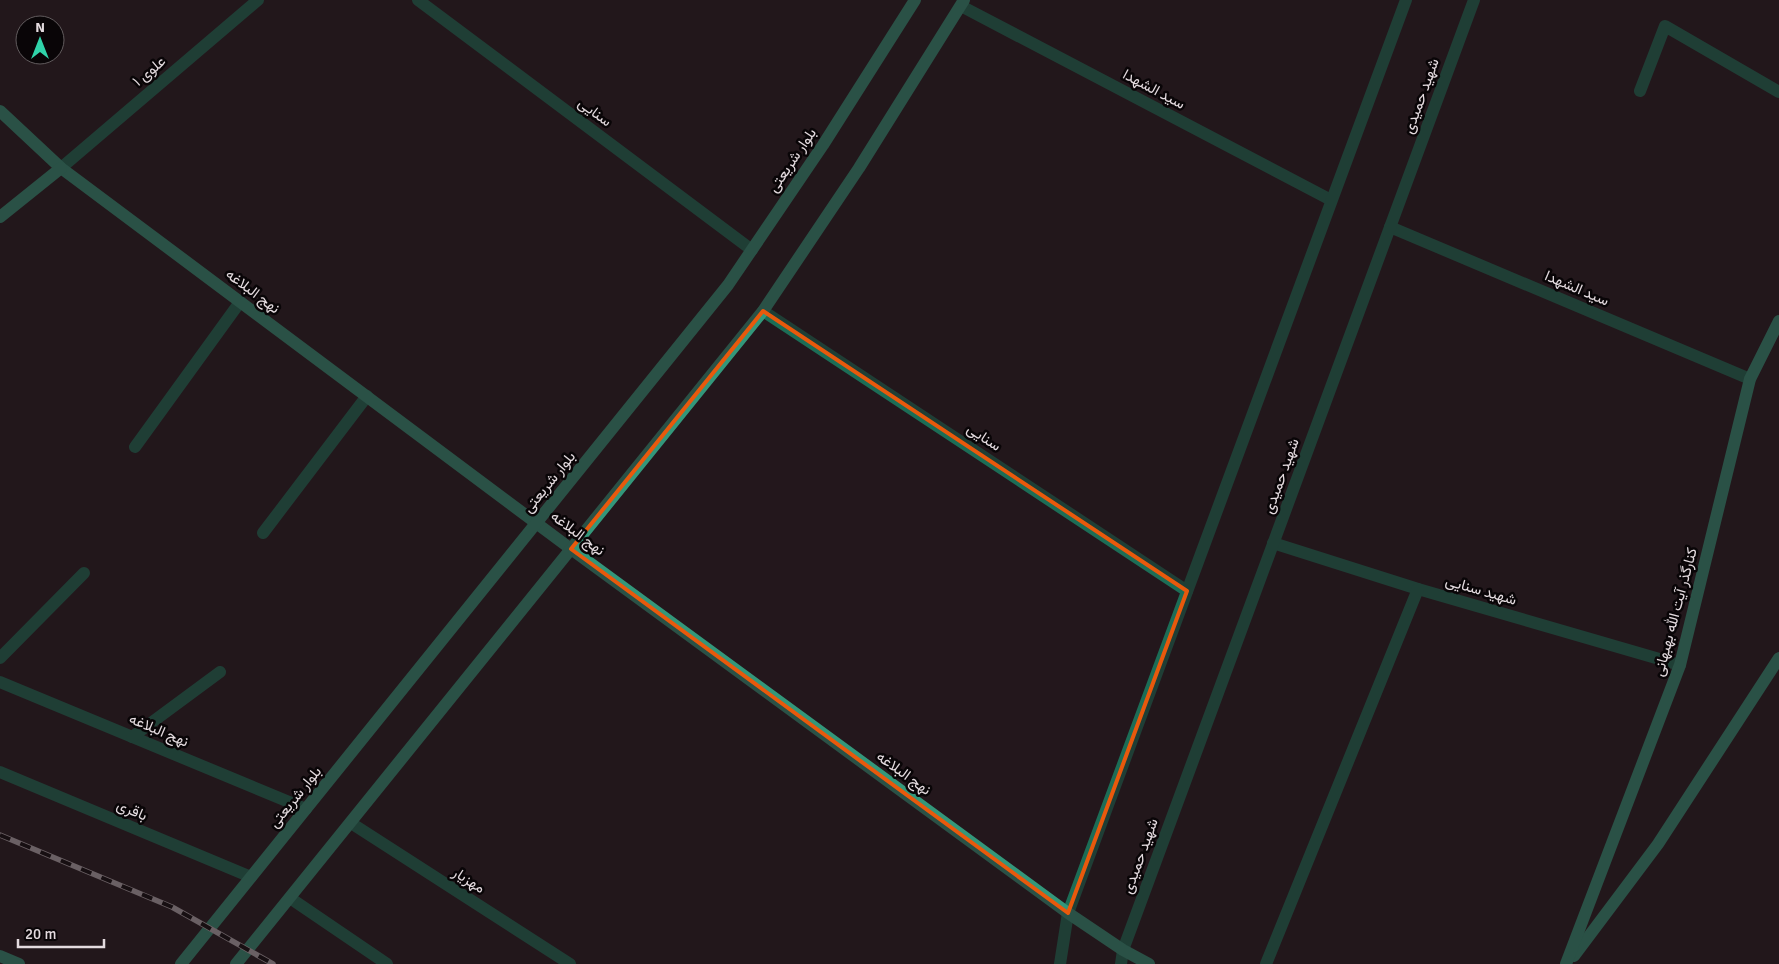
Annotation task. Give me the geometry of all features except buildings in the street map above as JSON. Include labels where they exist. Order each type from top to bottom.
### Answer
[{"type":"main road","name":"بلوار شریعتی","points":[[181,964],[728,285],[823,145],[915,0]]},
{"type":"main road","points":[[236,964],[763,311],[858,168],[962,3]]},
{"type":"main road","name":"نهج البلاغه","points":[[0,111],[61,168],[571,549],[1068,913],[1123,950],[1150,964]]},
{"type":"main road","points":[[0,217],[61,168]]},
{"type":"main road","name":"کنارگذر آیت الله بهبهانی","points":[[1567,964],[1680,665],[1750,379],[1779,321]]},
{"type":"main road","points":[[1567,964],[1658,844],[1779,658]]},
{"type":"main road","points":[[0,956],[19,964]]},
{"type":"street","name":"علوی ۱","points":[[61,168],[258,0]]},
{"type":"street","name":"سنایی","points":[[418,0],[752,250]]},
{"type":"street","points":[[1060,964],[1068,913],[1406,0]]},
{"type":"street","name":"شهید حمیدی","points":[[1121,964],[1123,950],[1474,0]]},
{"type":"street","name":"سید الشهدا","points":[[962,3],[1331,200]]},
{"type":"street","points":[[1640,91],[1665,26],[1779,92]]},
{"type":"street","name":"سید الشهدا","points":[[1390,227],[1750,379]]},
{"type":"street","points":[[135,447],[240,302]]},
{"type":"street","name":"سنایی","points":[[763,311],[1187,591]]},
{"type":"street","points":[[263,533],[367,396]]},
{"type":"street","name":"شهید سنایی","points":[[1274,543],[1418,589],[1680,665]]},
{"type":"street","points":[[0,658],[84,573]]},
{"type":"street","points":[[1266,964],[1418,589]]},
{"type":"street","points":[[132,736],[220,672]]},
{"type":"street","name":"نهج البلاغه","points":[[0,682],[306,809]]},
{"type":"street","name":"باقری","points":[[0,772],[251,877]]},
{"type":"street","name":"مهزیار","points":[[351,823],[570,964]]},
{"type":"street","points":[[290,898],[387,964]]},
{"type":"highlighted area","points":[[763,311],[1187,591],[1068,913],[571,549]]},
{"type":"railway","points":[[0,835],[172,907],[273,964]]}]
